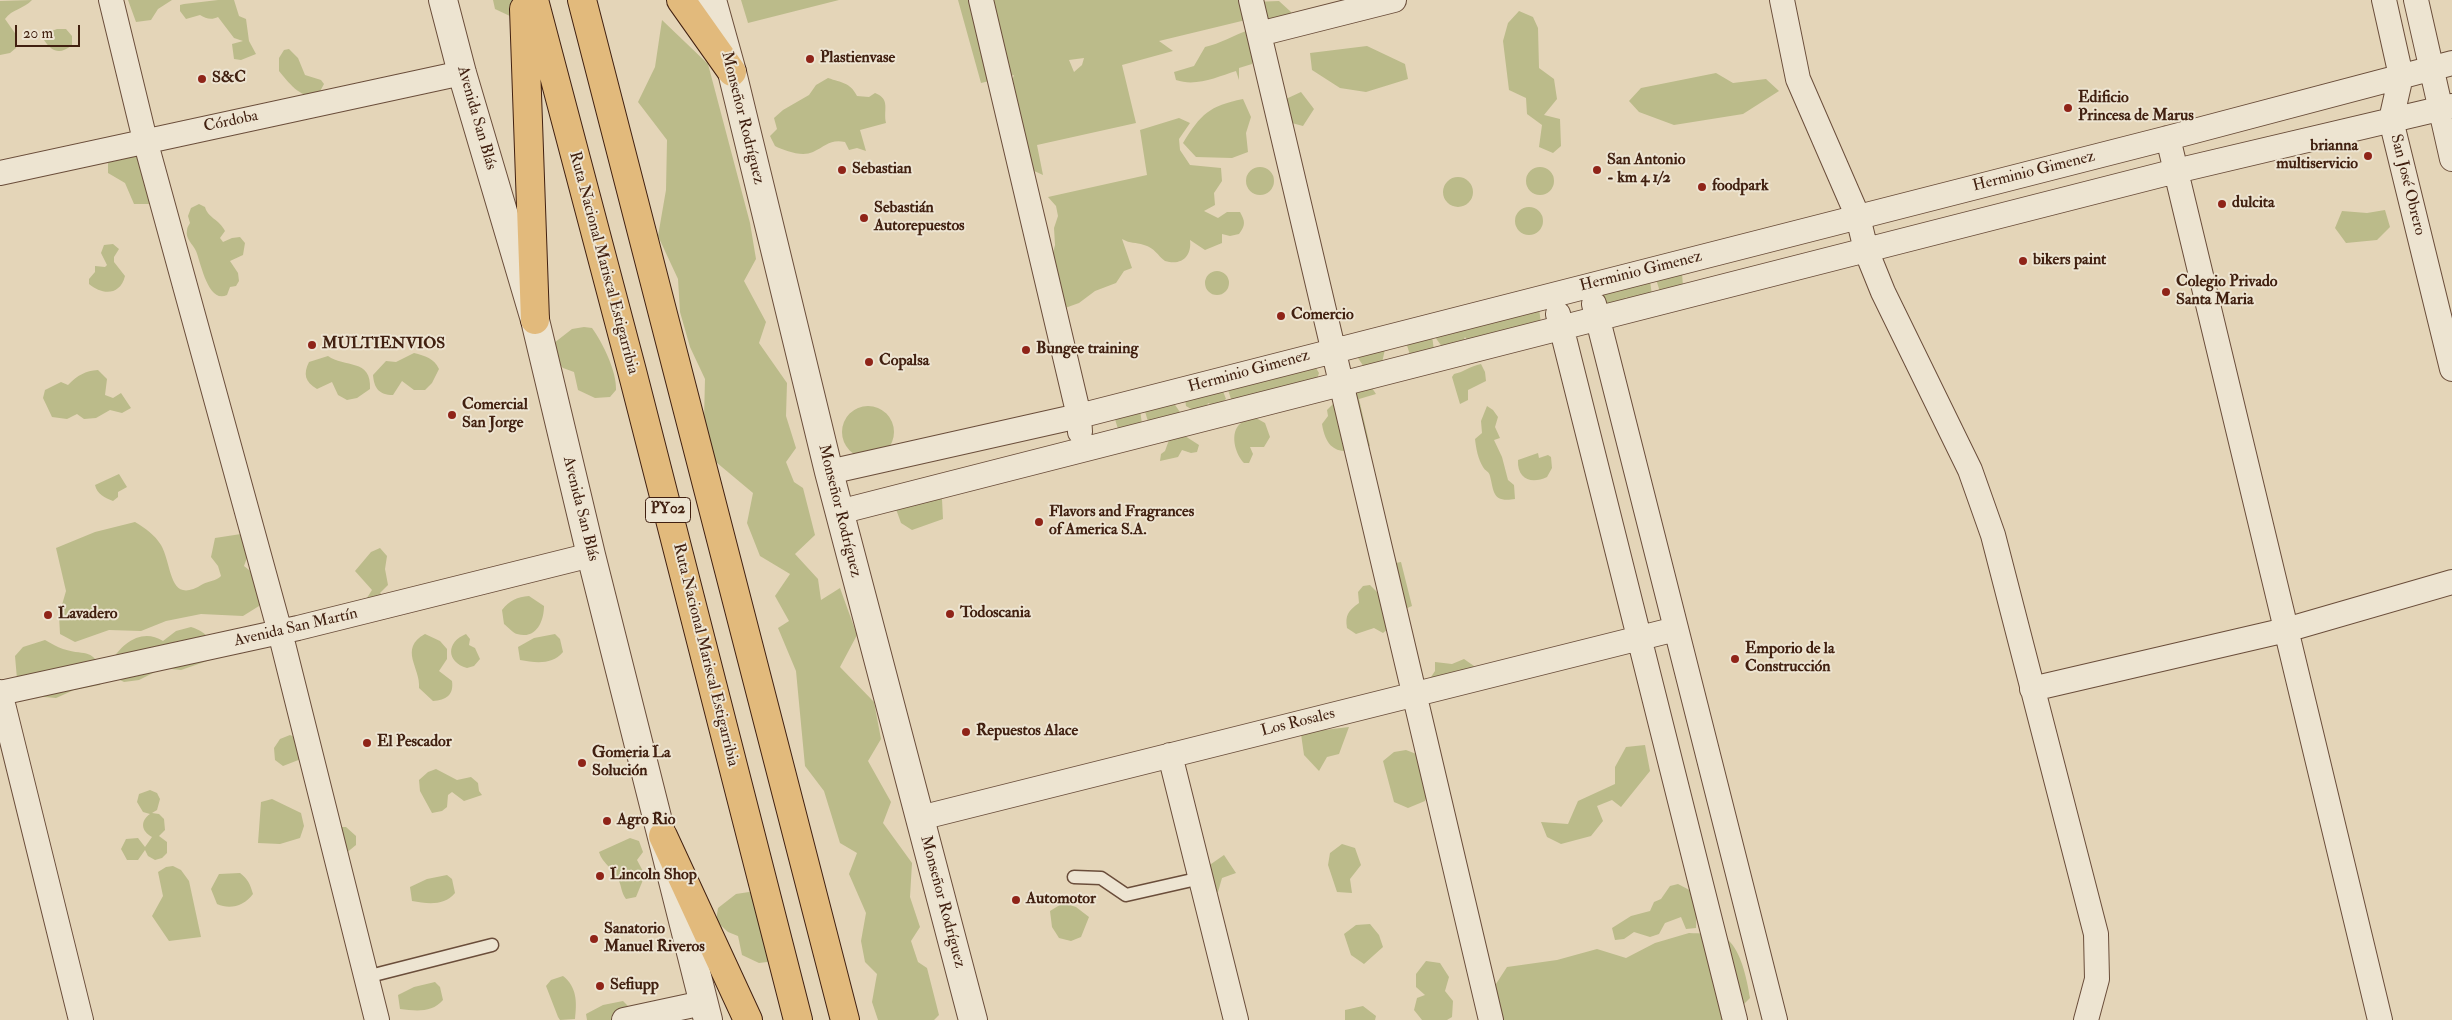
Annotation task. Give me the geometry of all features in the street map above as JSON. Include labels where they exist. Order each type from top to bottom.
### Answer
[{"type":"highway","points":[[524,0],[535,320]]},
{"type":"highway","name":"Ruta Nacional Mariscal Estigarribia","points":[[534,0],[634,380],[798,1020]]},
{"type":"highway","name":"PY02","points":[[582,0],[845,1020]]},
{"type":"highway","points":[[681,0],[732,72]]},
{"type":"highway","points":[[663,836],[748,1020]]},
{"type":"street","points":[[111,0],[145,140],[280,632],[377,1020]]},
{"type":"street","name":"Avenida San Blás","points":[[443,0],[462,73],[535,320],[591,555],[706,1012]]},
{"type":"street","name":"Monseñor Rodríguez","points":[[712,0],[732,72],[839,512],[973,1020]]},
{"type":"street","points":[[982,0],[1079,416],[1080,450]]},
{"type":"street","points":[[1251,0],[1491,1020]]},
{"type":"street","points":[[1259,34],[1394,0]]},
{"type":"street","points":[[1782,0],[1798,79],[1858,217],[1866,250],[1883,292],[1970,470],[1993,535],[2096,934],[2096,980],[2086,1020]]},
{"type":"street","name":"San José Obrero","points":[[2384,0],[2401,76],[2391,120],[2452,369]]},
{"type":"street","points":[[2416,0],[2442,65],[2452,159]]},
{"type":"street","name":"Herminio Gimenez","points":[[829,472],[1079,416],[2168,138],[2442,65]]},
{"type":"street","name":"Córdoba","points":[[0,173],[145,140],[462,73]]},
{"type":"street","name":"Herminio Gimenez","points":[[839,512],[2176,171],[2446,107]]},
{"type":"street","points":[[2168,138],[2380,1020]]},
{"type":"street","points":[[1589,286],[1775,1020]]},
{"type":"street","points":[[1553,295],[1735,1020]]},
{"type":"street","name":"Avenida San Martín","points":[[0,692],[280,632],[591,555]]},
{"type":"street","points":[[2032,689],[2286,630],[2452,582]]},
{"type":"street","name":"Los Rosales","points":[[920,818],[1676,629]]},
{"type":"street","points":[[0,692],[80,1020]]},
{"type":"street","points":[[1170,755],[1236,1020]]},
{"type":"street","points":[[624,1020],[706,1012]]},
{"type":"lane","points":[[1074,877],[1101,878],[1126,895],[1201,878]]},
{"type":"lane","points":[[366,977],[492,945]]},
{"type":"green space","points":[[32,0],[5,19],[17,36],[16,48],[10,53],[0,55],[0,1]]},
{"type":"green space","points":[[128,0],[172,0],[158,9],[151,20],[136,22]]},
{"type":"green space","points":[[234,0],[239,16],[246,19],[249,41],[256,54],[241,60],[234,59],[232,44],[243,41],[234,38],[218,17],[209,19],[200,15],[186,19],[180,11],[180,5]]},
{"type":"green space","points":[[493,0],[534,0],[512,17],[495,9]]},
{"type":"green space","points":[[741,0],[839,0],[748,23]]},
{"type":"green space","points":[[958,0],[1246,0],[1250,19],[1159,41],[1173,51],[1122,65],[1136,123],[1037,145],[1043,175],[1021,165],[1010,86],[1014,75],[981,83]],"holes":[[[1084,58],[1082,65],[1074,72],[1069,60]]]},
{"type":"green space","points":[[1279,1],[1291,12],[1296,30],[1290,38],[1262,48],[1252,2]]},
{"type":"green space","points":[[1519,11],[1533,17],[1538,28],[1539,68],[1554,79],[1557,99],[1544,115],[1560,119],[1561,146],[1553,153],[1539,147],[1542,125],[1527,114],[1526,98],[1509,90],[1503,41],[1508,23]]},
{"type":"green space","points":[[662,20],[708,64],[750,223],[756,259],[744,281],[766,322],[759,343],[787,383],[786,416],[796,448],[786,462],[794,482],[803,488],[815,535],[795,554],[818,579],[821,600],[840,588],[857,635],[840,667],[874,702],[881,739],[868,761],[891,802],[883,823],[912,863],[910,897],[920,927],[911,941],[918,962],[927,968],[939,1015],[934,1020],[878,1020],[872,1002],[877,974],[865,962],[861,941],[866,913],[849,874],[857,853],[840,843],[824,791],[805,766],[796,671],[778,628],[789,621],[775,596],[790,574],[760,556],[747,523],[753,493],[710,457],[704,420],[705,379],[690,347],[680,312],[678,279],[658,236],[666,190],[667,140],[638,102],[655,67]]},
{"type":"green space","points":[[57,29],[66,29],[72,36],[72,45],[60,51],[50,47],[44,40],[49,32]]},
{"type":"green space","points":[[1249,30],[1258,50],[1252,64],[1239,68],[1239,80],[1236,71],[1199,82],[1176,80],[1174,72],[1194,66],[1205,47]]},
{"type":"green space","points":[[1367,46],[1405,64],[1408,79],[1366,92],[1340,88],[1312,70],[1310,53]]},
{"type":"green space","points":[[289,49],[298,58],[305,75],[321,80],[324,84],[317,97],[311,97],[300,92],[279,71],[279,58],[284,50]]},
{"type":"green space","points":[[1716,73],[1733,83],[1766,79],[1779,91],[1743,114],[1674,125],[1639,112],[1629,101],[1641,88]]},
{"type":"green space","points":[[828,78],[848,85],[857,96],[869,97],[875,93],[883,98],[885,102],[886,123],[860,130],[866,151],[857,148],[849,150],[845,142],[840,141],[832,142],[813,152],[804,154],[775,146],[770,136],[777,129],[774,118],[783,110],[809,95],[816,85]]},
{"type":"green space","points":[[1301,92],[1314,109],[1303,126],[1288,122],[1275,104]]},
{"type":"green space","points":[[1243,99],[1251,117],[1246,133],[1248,152],[1232,158],[1196,157],[1183,143],[1195,125],[1214,108]]},
{"type":"green space","points":[[1179,118],[1190,123],[1179,139],[1180,150],[1190,165],[1221,168],[1222,181],[1214,193],[1215,205],[1204,211],[1218,218],[1227,212],[1240,212],[1244,223],[1243,228],[1239,234],[1230,236],[1222,234],[1222,243],[1205,250],[1190,240],[1187,255],[1181,261],[1176,262],[1165,261],[1148,246],[1122,239],[1132,268],[1124,271],[1116,283],[1095,291],[1079,303],[1054,312],[1051,261],[1055,245],[1054,228],[1058,216],[1056,206],[1048,197],[1147,175],[1140,130]]},
{"type":"green space","points":[[132,151],[162,193],[150,204],[134,204],[125,183],[108,173],[108,163],[119,154]]},
{"type":"green space","points":[[1260,167],[1270,171],[1274,181],[1270,191],[1260,195],[1250,191],[1246,181],[1250,171]]},
{"type":"green space","points":[[1540,167],[1550,171],[1554,181],[1550,191],[1540,195],[1530,191],[1526,181],[1530,171]]},
{"type":"green space","points":[[1458,177],[1468,182],[1473,192],[1468,202],[1458,207],[1448,202],[1443,192],[1448,182]]},
{"type":"green space","points":[[199,204],[205,207],[206,211],[223,227],[225,231],[220,238],[223,242],[240,237],[245,243],[243,255],[230,261],[238,273],[239,281],[236,286],[230,287],[227,295],[220,296],[215,294],[210,288],[196,251],[187,236],[187,229],[190,223],[188,216],[191,208]]},
{"type":"green space","points":[[1529,207],[1539,211],[1543,221],[1539,231],[1529,235],[1519,231],[1515,221],[1519,211]]},
{"type":"green space","points":[[2385,210],[2390,227],[2377,240],[2346,243],[2335,228],[2342,211],[2367,213]]},
{"type":"green space","points":[[113,244],[119,249],[114,257],[114,262],[125,276],[123,283],[119,287],[110,292],[105,292],[89,284],[89,279],[95,272],[95,266],[105,267],[107,265],[101,253],[104,245]]},
{"type":"green space","points":[[1217,271],[1226,274],[1229,283],[1226,292],[1217,295],[1208,292],[1205,283],[1208,274]]},
{"type":"green space","points":[[1682,273],[1683,287],[1660,292],[1656,279]]},
{"type":"green space","points":[[1650,281],[1652,295],[1628,300],[1626,297],[1625,300],[1605,308],[1598,288]]},
{"type":"green space","points":[[1539,309],[1541,323],[1515,327],[1512,332],[1467,340],[1465,337],[1461,345],[1443,348],[1435,337]]},
{"type":"green space","points":[[592,328],[601,341],[612,366],[616,390],[610,397],[595,398],[578,390],[574,372],[563,368],[552,356],[554,343],[572,329]]},
{"type":"green space","points":[[1432,336],[1434,350],[1410,355],[1406,342]]},
{"type":"green space","points":[[1385,349],[1382,363],[1364,367],[1356,355]]},
{"type":"green space","points":[[414,353],[429,358],[437,365],[439,369],[432,383],[425,390],[414,390],[402,381],[393,395],[384,394],[378,390],[373,375],[386,361],[396,362]]},
{"type":"green space","points":[[328,356],[334,360],[362,368],[367,372],[370,389],[357,398],[347,400],[338,395],[332,382],[317,389],[310,384],[306,377],[309,362]]},
{"type":"green space","points":[[1481,364],[1485,372],[1486,381],[1468,390],[1468,400],[1460,404],[1452,377],[1454,374]]},
{"type":"green space","points":[[1316,368],[1319,373],[1317,379],[1282,392],[1277,388],[1268,398],[1238,402],[1231,399],[1228,390]]},
{"type":"green space","points":[[98,370],[107,379],[105,395],[113,398],[121,393],[131,408],[122,413],[110,410],[96,418],[84,419],[77,414],[67,419],[52,417],[43,398],[45,390],[61,382],[68,385],[82,374]]},
{"type":"green space","points":[[1221,386],[1226,399],[1220,404],[1213,405],[1208,403],[1206,409],[1198,413],[1186,406],[1185,399]]},
{"type":"green space","points":[[1365,387],[1372,388],[1376,394],[1359,399],[1370,446],[1345,451],[1338,450],[1328,442],[1324,434],[1322,424],[1328,416],[1327,410],[1335,402]]},
{"type":"green space","points":[[1173,402],[1182,415],[1149,425],[1144,408]]},
{"type":"green space","points":[[868,406],[878,408],[886,414],[892,422],[894,432],[892,442],[886,450],[878,456],[868,458],[858,456],[850,450],[844,442],[842,432],[844,422],[850,414],[858,408]]},
{"type":"green space","points":[[1487,406],[1498,417],[1495,427],[1500,438],[1494,440],[1502,457],[1508,480],[1514,485],[1515,499],[1502,499],[1495,495],[1489,474],[1481,464],[1475,439],[1482,433],[1481,421]]},
{"type":"green space","points":[[1140,410],[1142,424],[1118,429],[1114,416]]},
{"type":"green space","points":[[1256,418],[1265,423],[1270,437],[1264,447],[1250,447],[1253,454],[1249,463],[1244,463],[1236,449],[1235,432],[1237,427],[1243,422]]},
{"type":"green space","points":[[1185,436],[1199,445],[1197,452],[1191,453],[1182,450],[1178,457],[1160,461],[1161,454],[1165,451],[1169,440]]},
{"type":"green space","points":[[1538,453],[1539,458],[1548,455],[1551,457],[1552,468],[1547,477],[1536,480],[1526,479],[1520,472],[1518,460]]},
{"type":"green space","points":[[119,474],[127,487],[118,492],[118,497],[113,501],[99,493],[95,485]]},
{"type":"green space","points":[[933,496],[942,499],[943,519],[912,530],[901,523],[896,509]]},
{"type":"green space","points":[[135,522],[159,541],[173,581],[177,587],[183,590],[192,590],[221,576],[218,566],[211,557],[215,538],[241,534],[248,555],[244,566],[255,575],[259,583],[259,606],[243,616],[201,614],[166,621],[141,631],[109,630],[75,642],[60,634],[59,615],[66,591],[56,548],[95,532]]},
{"type":"green space","points":[[380,548],[387,556],[385,569],[388,585],[380,593],[384,596],[365,601],[372,590],[355,571],[371,552]]},
{"type":"green space","points":[[1401,562],[1412,606],[1400,614],[1383,633],[1374,628],[1356,634],[1347,628],[1346,620],[1348,614],[1359,603],[1358,592],[1363,586],[1370,585],[1377,592],[1384,572],[1395,563]]},
{"type":"green space","points":[[529,596],[544,606],[543,617],[538,628],[530,634],[517,634],[504,624],[502,610],[514,600]]},
{"type":"green space","points":[[191,627],[202,632],[209,639],[212,648],[210,660],[181,670],[163,668],[139,680],[124,682],[118,679],[111,662],[121,649],[133,639],[148,636],[163,641],[176,631]]},
{"type":"green space","points":[[425,634],[440,641],[447,649],[447,659],[439,671],[452,681],[452,690],[448,696],[433,701],[419,688],[412,652],[417,640]]},
{"type":"green space","points":[[466,634],[470,639],[469,645],[475,648],[480,659],[474,666],[467,668],[455,661],[451,652],[455,642]]},
{"type":"green space","points":[[555,634],[560,639],[563,652],[559,656],[543,662],[520,660],[518,647],[534,638]]},
{"type":"green space","points":[[45,640],[63,649],[92,656],[104,675],[100,685],[74,690],[56,698],[34,696],[17,679],[15,656],[23,647]]},
{"type":"green space","points":[[1464,659],[1474,666],[1471,673],[1429,680],[1435,671],[1435,662],[1452,664]]},
{"type":"green space","points":[[1349,727],[1339,754],[1327,757],[1319,771],[1304,755],[1301,734],[1307,728],[1324,730]]},
{"type":"green space","points":[[290,735],[297,738],[301,759],[283,766],[275,760],[274,748],[280,739]]},
{"type":"green space","points":[[1645,745],[1650,771],[1621,807],[1612,800],[1597,806],[1603,821],[1591,836],[1561,844],[1547,837],[1541,822],[1568,824],[1578,801],[1615,784],[1615,767],[1626,747]]},
{"type":"green space","points":[[1406,750],[1419,755],[1431,785],[1425,801],[1408,808],[1394,802],[1383,761],[1394,752]]},
{"type":"green space","points":[[436,769],[457,780],[471,777],[478,783],[479,791],[482,795],[464,801],[452,792],[448,795],[447,807],[442,811],[432,813],[420,791],[419,780],[428,772]]},
{"type":"green space","points":[[150,790],[157,793],[160,799],[157,810],[152,813],[159,814],[164,819],[165,830],[159,836],[167,842],[167,853],[162,858],[155,860],[148,856],[145,850],[138,860],[127,860],[121,849],[126,839],[138,838],[145,847],[152,837],[148,835],[143,826],[143,823],[150,814],[143,812],[137,802],[139,794]]},
{"type":"green space","points":[[272,799],[301,813],[304,826],[300,838],[280,844],[258,843],[261,802]]},
{"type":"green space","points":[[337,827],[346,827],[356,836],[356,845],[345,854]]},
{"type":"green space","points":[[630,838],[639,841],[643,852],[637,860],[645,875],[636,897],[626,899],[617,877],[599,852]]},
{"type":"green space","points":[[1342,844],[1355,848],[1361,865],[1350,879],[1352,893],[1337,892],[1328,865],[1330,853]]},
{"type":"green space","points":[[1224,855],[1236,873],[1222,878],[1218,892],[1208,891],[1201,871]]},
{"type":"green space","points":[[173,866],[181,870],[189,881],[201,937],[169,941],[152,916],[163,896],[158,872],[166,867]]},
{"type":"green space","points":[[240,873],[245,877],[253,894],[236,906],[227,907],[217,904],[211,889],[219,874]]},
{"type":"green space","points":[[447,875],[452,879],[455,893],[451,897],[435,903],[412,901],[410,887],[427,879]]},
{"type":"green space","points":[[1678,884],[1697,894],[1696,928],[1686,929],[1681,917],[1665,923],[1659,934],[1650,937],[1634,932],[1624,939],[1615,940],[1612,928],[1631,916],[1650,911],[1654,902],[1661,899],[1670,886]]},
{"type":"green space","points":[[757,893],[775,961],[759,963],[742,955],[738,936],[728,932],[716,921],[718,908],[736,894]]},
{"type":"green space","points":[[1063,903],[1076,907],[1089,917],[1081,937],[1071,941],[1059,938],[1052,927],[1050,911]]},
{"type":"green space","points":[[1370,924],[1379,935],[1383,947],[1364,964],[1351,955],[1344,934],[1356,925]]},
{"type":"green space","points":[[1689,933],[1721,935],[1730,942],[1739,956],[1750,998],[1728,1020],[1492,1020],[1494,987],[1507,967],[1557,960],[1597,949],[1626,958],[1655,943]]},
{"type":"green space","points":[[1426,961],[1440,963],[1449,977],[1445,991],[1453,1001],[1452,1017],[1447,1020],[1422,1020],[1414,1010],[1417,998],[1425,995],[1416,987],[1416,974]]},
{"type":"green space","points":[[563,976],[568,980],[575,995],[575,1019],[560,1020],[546,986],[551,980]]},
{"type":"green space","points":[[435,982],[440,987],[443,1000],[439,1004],[423,1010],[400,1009],[398,995],[414,987]]},
{"type":"green space","points":[[623,1001],[628,1006],[630,1020],[587,1020],[586,1014],[603,1005]]},
{"type":"green space","points":[[1363,1006],[1376,1016],[1375,1020],[1345,1020],[1345,1010]]},
{"type":"place","name":"Plastienvase","points":[[810,59]]},
{"type":"place","name":"S&C","points":[[202,79]]},
{"type":"place","name":"Edificio Princesa de Marus","points":[[2068,108]]},
{"type":"place","name":"brianna multiservicio","points":[[2368,156]]},
{"type":"place","name":"Sebastian","points":[[842,170]]},
{"type":"place","name":"San Antonio - km 4 1/2","points":[[1597,170]]},
{"type":"place","name":"foodpark","points":[[1702,187]]},
{"type":"place","name":"dulcita","points":[[2222,204]]},
{"type":"place","name":"Sebastián Autorepuestos","points":[[864,218]]},
{"type":"place","name":"bikers paint","points":[[2023,261]]},
{"type":"place","name":"Colegio Privado Santa Maria","points":[[2166,292]]},
{"type":"place","name":"Comercio","points":[[1281,316]]},
{"type":"place","name":"MULTIENVIOS","points":[[312,345]]},
{"type":"place","name":"Bungee training","points":[[1026,350]]},
{"type":"place","name":"Copalsa","points":[[869,362]]},
{"type":"place","name":"Comercial San Jorge","points":[[452,415]]},
{"type":"place","name":"Flavors and Fragrances of America S.A.","points":[[1039,522]]},
{"type":"place","name":"Todoscania","points":[[950,614]]},
{"type":"place","name":"Lavadero","points":[[48,615]]},
{"type":"place","name":"Emporio de la Construcción","points":[[1735,659]]},
{"type":"place","name":"Repuestos Alace","points":[[966,732]]},
{"type":"place","name":"El Pescador","points":[[367,743]]},
{"type":"place","name":"Gomeria La Solución","points":[[582,763]]},
{"type":"place","name":"Agro Rio","points":[[607,821]]},
{"type":"place","name":"Lincoln Shop","points":[[600,876]]},
{"type":"place","name":"Automotor","points":[[1016,900]]},
{"type":"place","name":"Sanatorio Manuel Riveros","points":[[594,939]]},
{"type":"place","name":"Sefiupp","points":[[600,986]]}]
